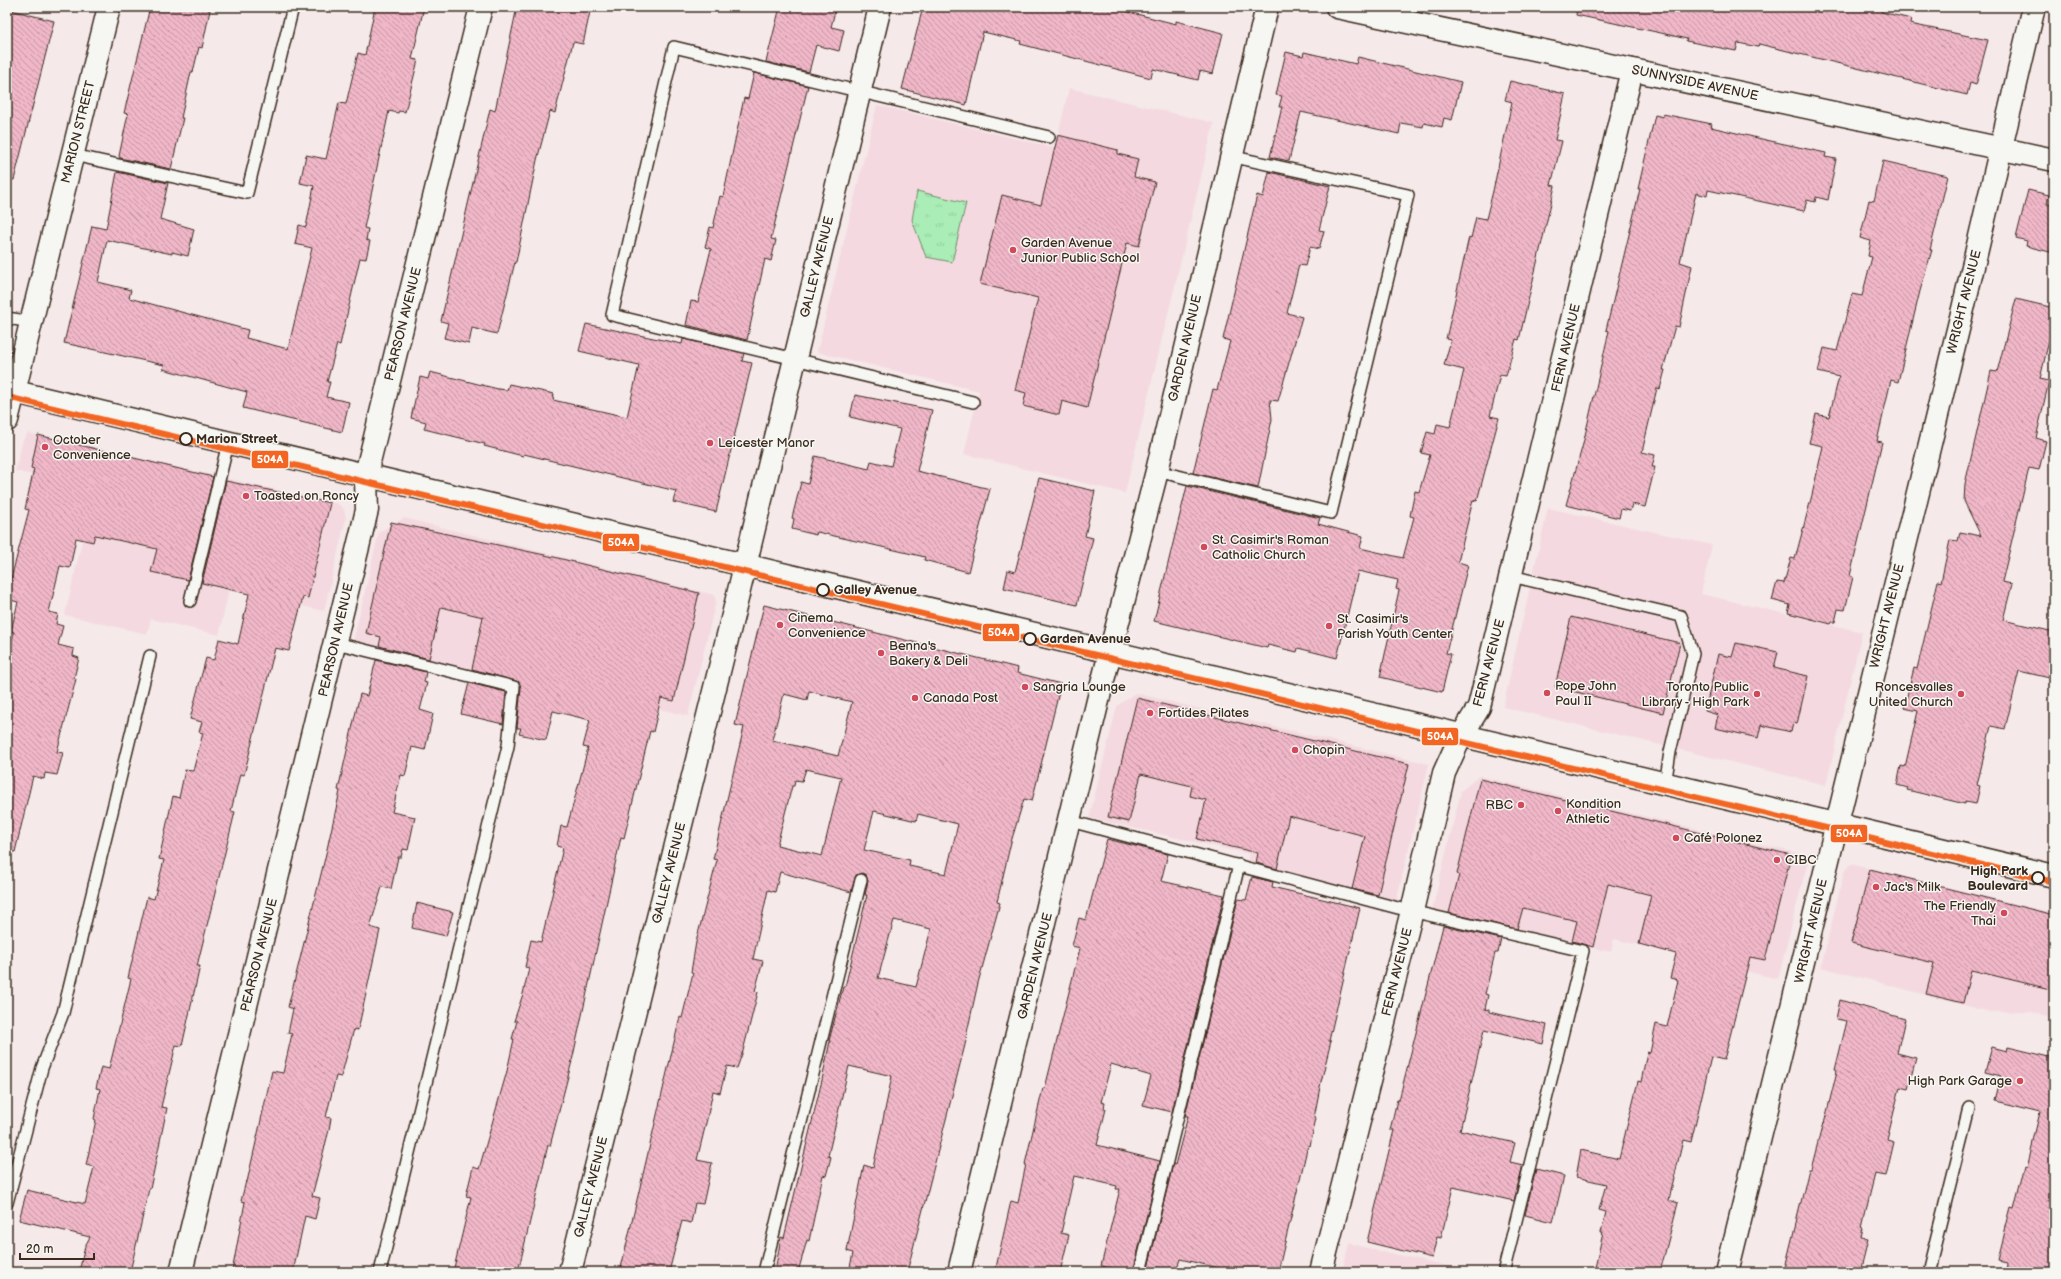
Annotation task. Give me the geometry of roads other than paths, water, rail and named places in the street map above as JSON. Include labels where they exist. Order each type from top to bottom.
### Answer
[{"type":"street","name":"MARION STREET","points":[[7,420],[11,391],[32,322],[109,7]]},
{"type":"street","name":"PEARSON AVENUE","points":[[181,1272],[336,643],[367,510],[367,476],[481,7]]},
{"type":"street","name":"GALLEY AVENUE","points":[[570,1272],[880,7]]},
{"type":"street","name":"GARDEN AVENUE","points":[[959,1272],[1156,471],[1266,7]]},
{"type":"street","name":"SUNNYSIDE AVENUE","points":[[1337,7],[2054,160]]},
{"type":"street","name":"WRIGHT AVENUE","points":[[1727,1272],[1964,302],[2034,7]]},
{"type":"street","name":"FERN AVENUE","points":[[1321,1272],[1412,911],[1444,773],[1462,736],[1479,707],[1632,70]]},
{"type":"street","points":[[11,391],[1665,785],[2054,876]]},
{"type":"lane","points":[[73,155],[247,193],[293,7]]},
{"type":"lane","points":[[973,402],[612,315],[674,47],[1050,137]]},
{"type":"lane","points":[[1156,471],[1331,513],[1408,196],[1230,156]]},
{"type":"lane","points":[[7,318],[32,322]]},
{"type":"lane","points":[[190,601],[228,443]]},
{"type":"lane","points":[[1511,576],[1681,616],[1692,654],[1670,752],[1665,785]]},
{"type":"lane","points":[[336,643],[514,687],[508,746],[380,1272]]},
{"type":"lane","points":[[7,1203],[42,1068],[63,1013],[150,656]]},
{"type":"lane","points":[[1070,821],[1412,911],[1583,951],[1504,1269]]},
{"type":"lane","points":[[1140,1272],[1239,865]]},
{"type":"lane","points":[[764,1272],[861,880]]},
{"type":"lane","points":[[1928,1272],[1969,1108]]},
{"type":"place","name":"Garden Avenue Junior Public School","points":[[1013,250]]},
{"type":"place","name":"Marion Street","points":[[186,439]]},
{"type":"place","name":"Leicester Manor","points":[[710,443]]},
{"type":"place","name":"October Convenience","points":[[45,447]]},
{"type":"place","name":"Toasted on Roncy","points":[[246,496]]},
{"type":"place","name":"St. Casimir's Roman Catholic Church","points":[[1204,547]]},
{"type":"place","name":"Galley Avenue","points":[[823,590]]},
{"type":"place","name":"Cinema Convenience","points":[[780,625]]},
{"type":"place","name":"St. Casimir's Parish Youth Center","points":[[1329,626]]},
{"type":"place","name":"Garden Avenue","points":[[1030,639]]},
{"type":"place","name":"Benna's Bakery & Deli","points":[[881,653]]},
{"type":"place","name":"Sangria Lounge","points":[[1025,687]]},
{"type":"place","name":"Pope John Paul II","points":[[1547,693]]},
{"type":"place","name":"Toronto Public Library - High Park","points":[[1757,694]]},
{"type":"place","name":"Roncesvalles United Church","points":[[1961,694]]},
{"type":"place","name":"Canada Post","points":[[915,698]]},
{"type":"place","name":"Fortides Pilates","points":[[1150,713]]},
{"type":"place","name":"Chopin","points":[[1295,750]]},
{"type":"place","name":"RBC","points":[[1521,805]]},
{"type":"place","name":"Kondition Athletic","points":[[1558,811]]},
{"type":"place","name":"Café Polonez","points":[[1676,838]]},
{"type":"place","name":"CIBC","points":[[1777,860]]},
{"type":"place","name":"High Park Boulevard","points":[[2038,878]]},
{"type":"place","name":"Jac's Milk","points":[[1876,887]]},
{"type":"place","name":"The Friendly Thai","points":[[2004,913]]},
{"type":"place","name":"High Park Garage","points":[[2020,1081]]}]
